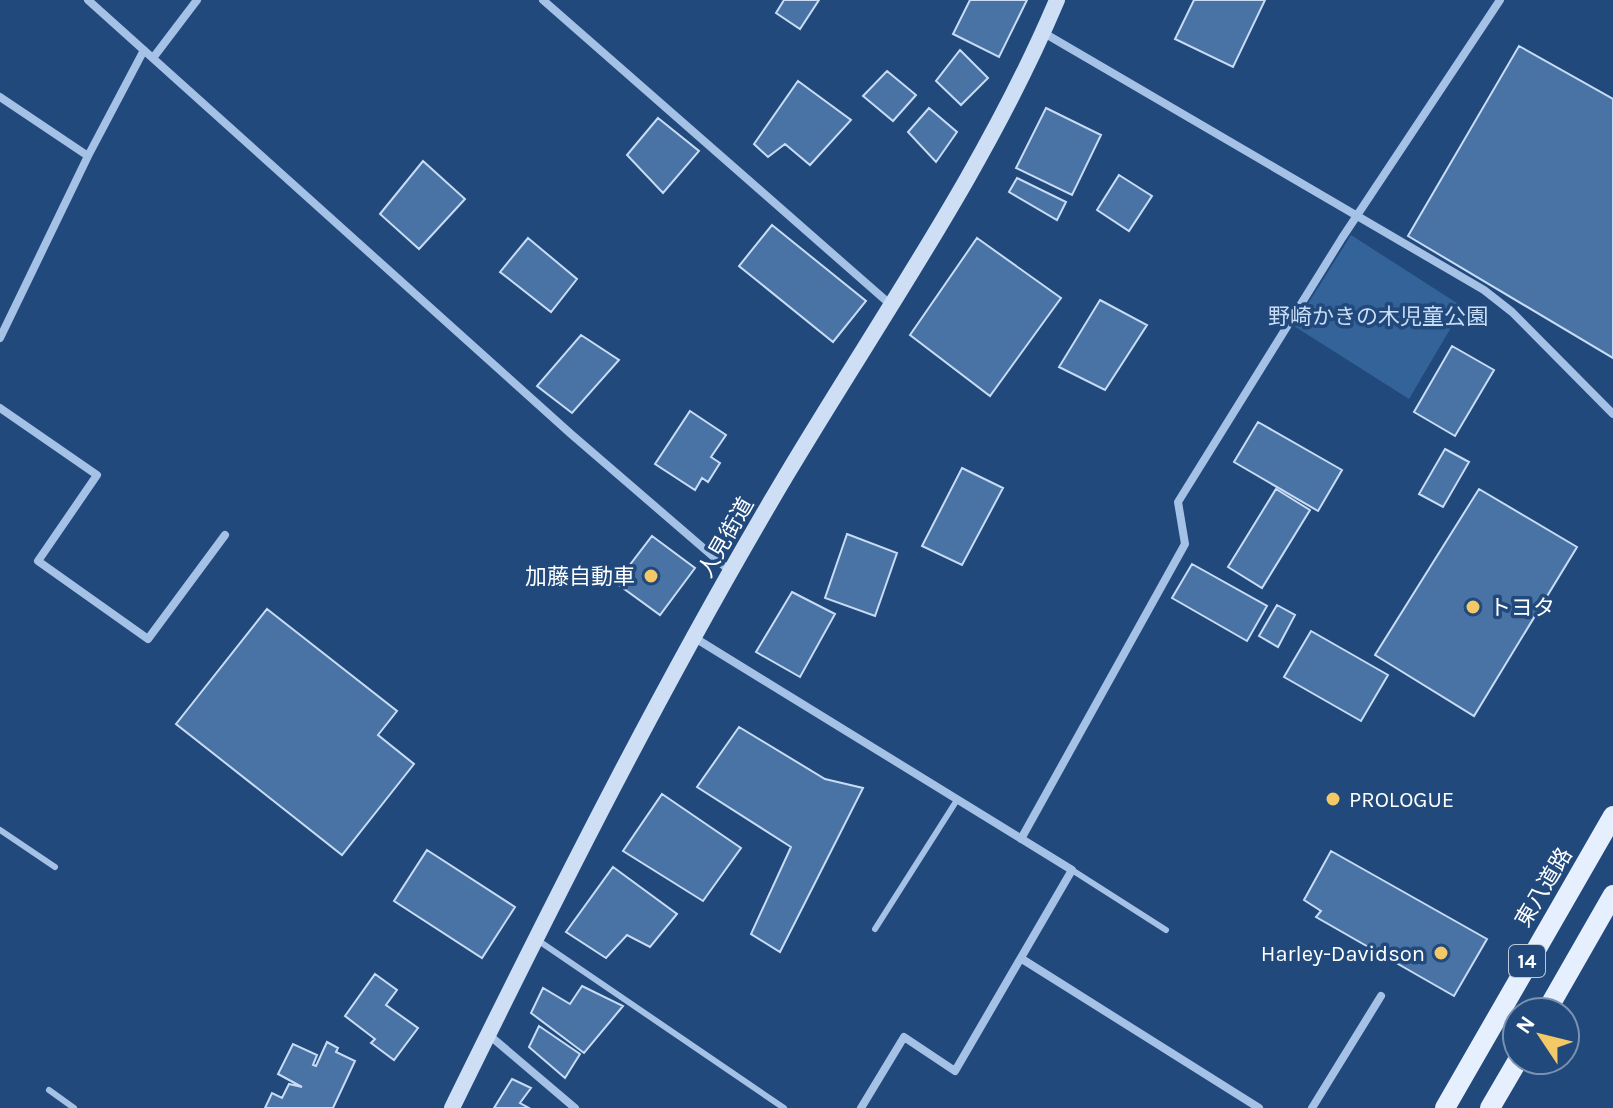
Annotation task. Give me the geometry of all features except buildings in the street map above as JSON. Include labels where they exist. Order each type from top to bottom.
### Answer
[{"type":"main road","name":"人見街道","points":[[452,1108],[535,938],[730,571],[1008,107],[1057,0]]},
{"type":"main road","name":"東八道路","points":[[1445,1108],[1613,816]]},
{"type":"main road","name":"14","points":[[1555,996],[1613,895]]},
{"type":"main road","points":[[1490,1108],[1509,1076]]},
{"type":"street","points":[[88,0],[571,434],[730,571]]},
{"type":"street","points":[[153,58],[197,0]]},
{"type":"street","points":[[543,0],[891,305]]},
{"type":"street","points":[[1021,839],[1185,544],[1178,502],[1356,215],[1500,0]]},
{"type":"street","points":[[1044,33],[1484,290],[1512,312],[1613,414]]},
{"type":"street","points":[[0,338],[88,156],[144,50]]},
{"type":"street","points":[[0,97],[88,156]]},
{"type":"street","points":[[0,408],[97,475],[38,561],[148,639],[225,535]]},
{"type":"street","points":[[695,638],[1072,870],[955,1071],[904,1037],[861,1108]]},
{"type":"street","points":[[1022,959],[1259,1108]]},
{"type":"street","points":[[1312,1108],[1381,996]]},
{"type":"street","points":[[488,1034],[575,1108]]},
{"type":"lane","points":[[875,929],[957,800]]},
{"type":"lane","points":[[0,830],[55,867]]},
{"type":"lane","points":[[1072,870],[1166,930]]},
{"type":"lane","points":[[535,938],[784,1108]]},
{"type":"lane","points":[[49,1090],[74,1108]]},
{"type":"green space","name":"野崎かきの木児童公園","points":[[1351,235],[1463,307],[1409,399],[1294,326]]},
{"type":"place","name":"加藤自動車","points":[[651,576]]},
{"type":"place","name":"トヨタ","points":[[1473,607]]},
{"type":"place","name":"PROLOGUE","points":[[1333,799]]},
{"type":"place","name":"Harley-Davidson","points":[[1441,953]]}]
